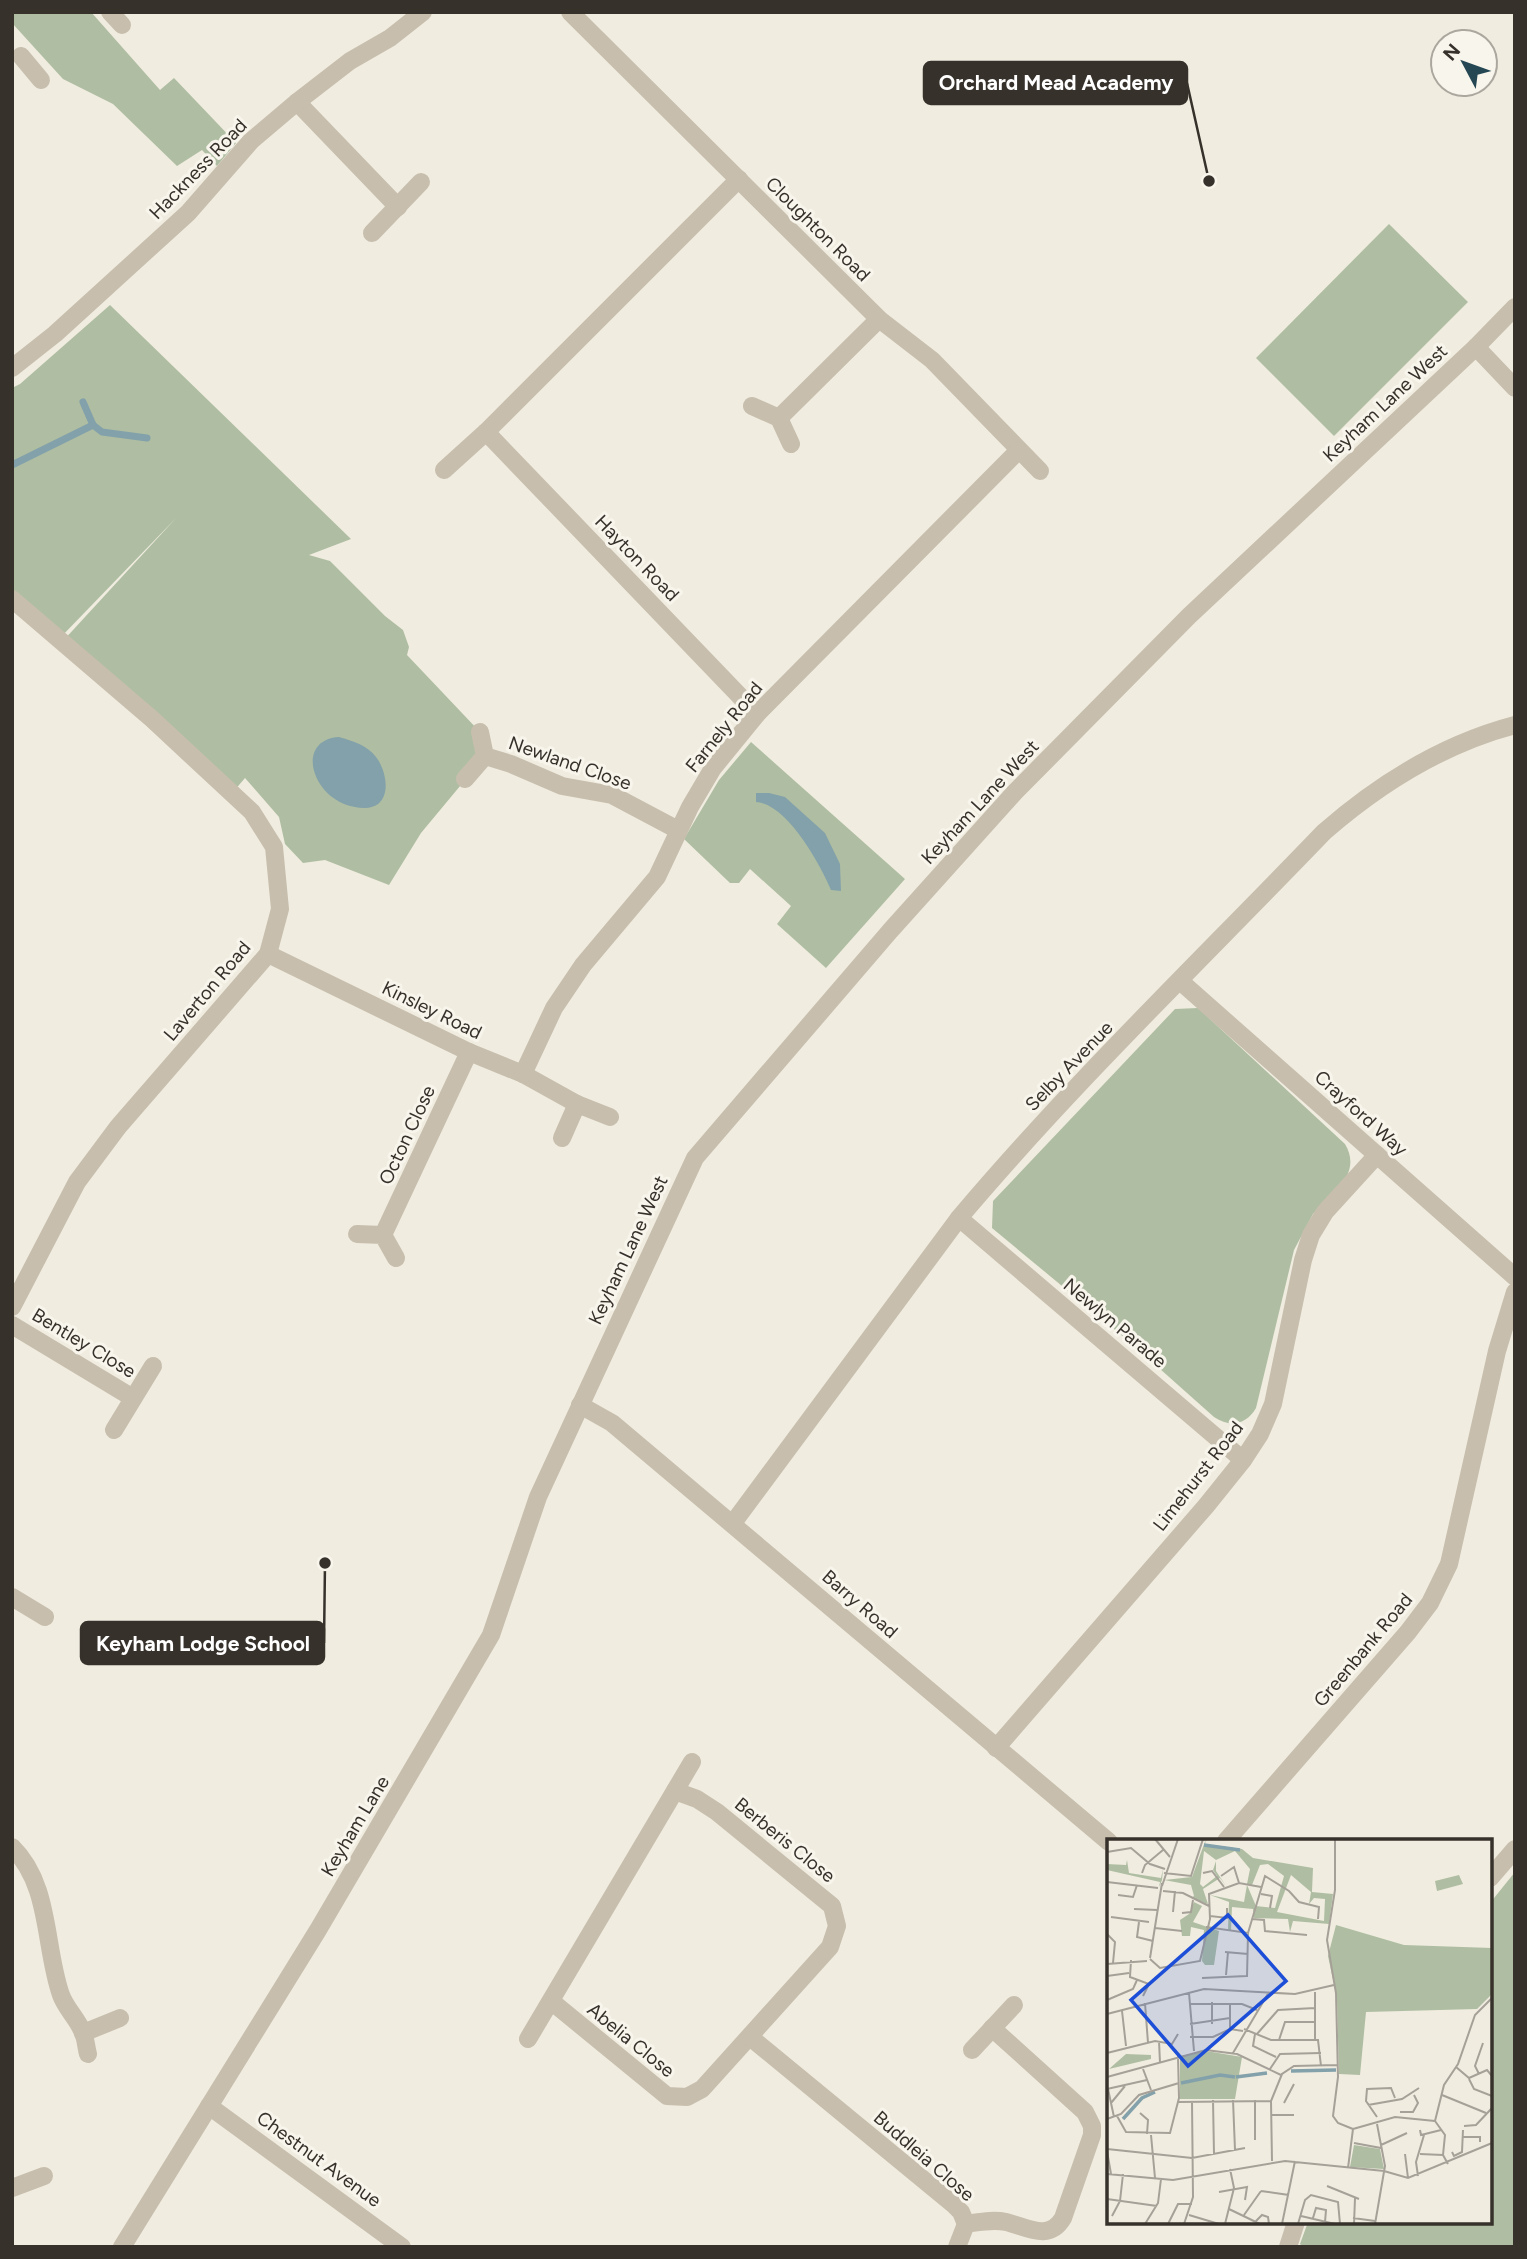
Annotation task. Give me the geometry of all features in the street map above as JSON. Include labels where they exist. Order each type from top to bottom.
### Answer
[{"type":"street","name":"Hackness Road","points":[[12,368],[55,334],[188,213],[251,141],[350,61],[390,38],[423,12]]},
{"type":"street","name":"Cloughton Road","points":[[570,12],[879,319],[932,359],[1040,471]]},
{"type":"street","points":[[15,55],[41,80]]},
{"type":"street","points":[[297,102],[398,207]]},
{"type":"street","points":[[444,470],[486,432],[739,179]]},
{"type":"street","points":[[372,233],[421,182]]},
{"type":"street","name":"Keyham Lane West","points":[[580,1405],[695,1158],[890,931],[1015,792],[1189,616],[1515,307]]},
{"type":"street","points":[[779,418],[879,319]]},
{"type":"street","points":[[1475,347],[1515,388]]},
{"type":"street","points":[[752,406],[779,418],[791,444]]},
{"type":"street","name":"Hayton Road","points":[[486,432],[757,714]]},
{"type":"street","name":"Farnely Road","points":[[523,1074],[554,1008],[583,965],[657,877],[678,830],[713,768],[757,714],[1018,451]]},
{"type":"street","name":"Laverton Road","points":[[12,598],[152,719],[252,812],[274,847],[280,909],[268,954],[118,1127],[77,1182],[12,1307]]},
{"type":"street","name":"Selby Avenue","points":[[733,1523],[959,1218],[1069,1095],[1324,832],[1350,809],[1408,770],[1439,753],[1515,725]]},
{"type":"street","name":"Newland Close","points":[[480,732],[485,756]]},
{"type":"street","name":"Newland Close","points":[[485,756],[562,786],[612,795],[678,830]]},
{"type":"street","name":"Newland Close","points":[[465,779],[485,756]]},
{"type":"street","name":"Kinsley Road","points":[[268,954],[469,1052],[523,1074],[577,1104],[610,1117]]},
{"type":"street","name":"Crayford Way","points":[[1180,981],[1515,1277]]},
{"type":"street","name":"Octon Close","points":[[383,1235],[469,1052]]},
{"type":"street","points":[[562,1138],[577,1104]]},
{"type":"street","name":"Limehurst Road","points":[[996,1748],[1206,1506],[1260,1434],[1272,1404],[1311,1235],[1325,1212],[1377,1155]]},
{"type":"street","name":"Newlyn Parade","points":[[959,1218],[1243,1460]]},
{"type":"street","points":[[357,1234],[383,1235],[396,1258]]},
{"type":"street","name":"Greenbank Road","points":[[1228,1839],[1414,1625],[1438,1588],[1456,1539],[1497,1350],[1515,1292]]},
{"type":"street","name":"Bentley Close","points":[[12,1325],[134,1398]]},
{"type":"street","name":"Bentley Close","points":[[114,1430],[153,1366]]},
{"type":"street","name":"Barry Road","points":[[580,1405],[612,1423],[1107,1840]]},
{"type":"street","name":"Keyham Lane","points":[[122,2247],[318,1930],[491,1635],[538,1497],[580,1405]]},
{"type":"street","points":[[13,1598],[45,1617]]},
{"type":"street","points":[[528,2039],[692,1762]]},
{"type":"street","name":"Berberis Close","points":[[675,1791],[697,1799],[717,1812],[832,1906],[836,1916],[837,1926],[830,1947],[750,2037]]},
{"type":"street","points":[[12,1847],[30,1868],[36,1882],[52,1967],[62,1998],[83,2032],[88,2054]]},
{"type":"street","points":[[1492,1876],[1515,1849]]},
{"type":"street","name":"Abelia Close","points":[[551,2001],[667,2096],[676,2098],[687,2097],[702,2089],[750,2037]]},
{"type":"street","points":[[972,2050],[1014,2004]]},
{"type":"street","points":[[83,2032],[120,2018]]},
{"type":"street","name":"Buddleia Close","points":[[750,2037],[953,2204],[961,2212],[966,2224],[1006,2222],[1044,2232],[1056,2227],[1063,2217],[1092,2126],[1085,2112],[992,2028]]},
{"type":"street","name":"Chestnut Avenue","points":[[209,2106],[402,2247]]},
{"type":"street","points":[[12,2188],[44,2176]]},
{"type":"street","points":[[957,2247],[966,2224]]},
{"type":"street","points":[[1288,2247],[1295,2224]]},
{"type":"green space","points":[[12,12],[91,12],[160,90],[174,78],[236,143],[217,166],[202,150],[177,166],[113,104],[63,79],[12,23]]},
{"type":"green space","points":[[1389,224],[1468,302],[1334,436],[1256,358]]},
{"type":"green space","points":[[110,305],[351,539],[309,555],[330,561],[385,616],[403,630],[409,647],[407,655],[480,732],[485,756],[421,833],[389,885],[325,860],[303,863],[285,844],[279,817],[245,778],[233,792],[62,642],[177,517],[59,639],[12,598],[12,388],[20,384]]},
{"type":"green space","points":[[751,742],[905,879],[826,968],[777,924],[791,906],[750,869],[739,883],[730,883],[684,839],[719,780]]},
{"type":"green space","points":[[1198,1008],[1345,1144],[1350,1161],[1346,1178],[1313,1214],[1294,1250],[1256,1408],[1247,1418],[1237,1423],[1226,1423],[1214,1417],[1132,1344],[992,1228],[993,1201],[1175,1009]]},
{"type":"green space","points":[[1515,1872],[1515,2247],[1303,2247],[1300,2244],[1307,2224],[1492,2224],[1492,1901]]},
{"type":"water","points":[[339,737],[364,746],[380,763],[386,788],[381,802],[375,806],[366,808],[348,805],[333,798],[322,787],[315,774],[313,761],[316,750],[324,741]]},
{"type":"water","points":[[756,793],[785,797],[825,833],[840,864],[841,891],[831,890],[801,837],[779,813],[768,805],[756,802]]},
{"type":"waterway","points":[[83,402],[93,425],[102,432],[147,438]]},
{"type":"waterway","points":[[12,465],[93,425]]},
{"type":"place","name":"Orchard Mead Academy","points":[[1209,181]]},
{"type":"place","name":"Keyham Lodge School","points":[[325,1563]]}]
